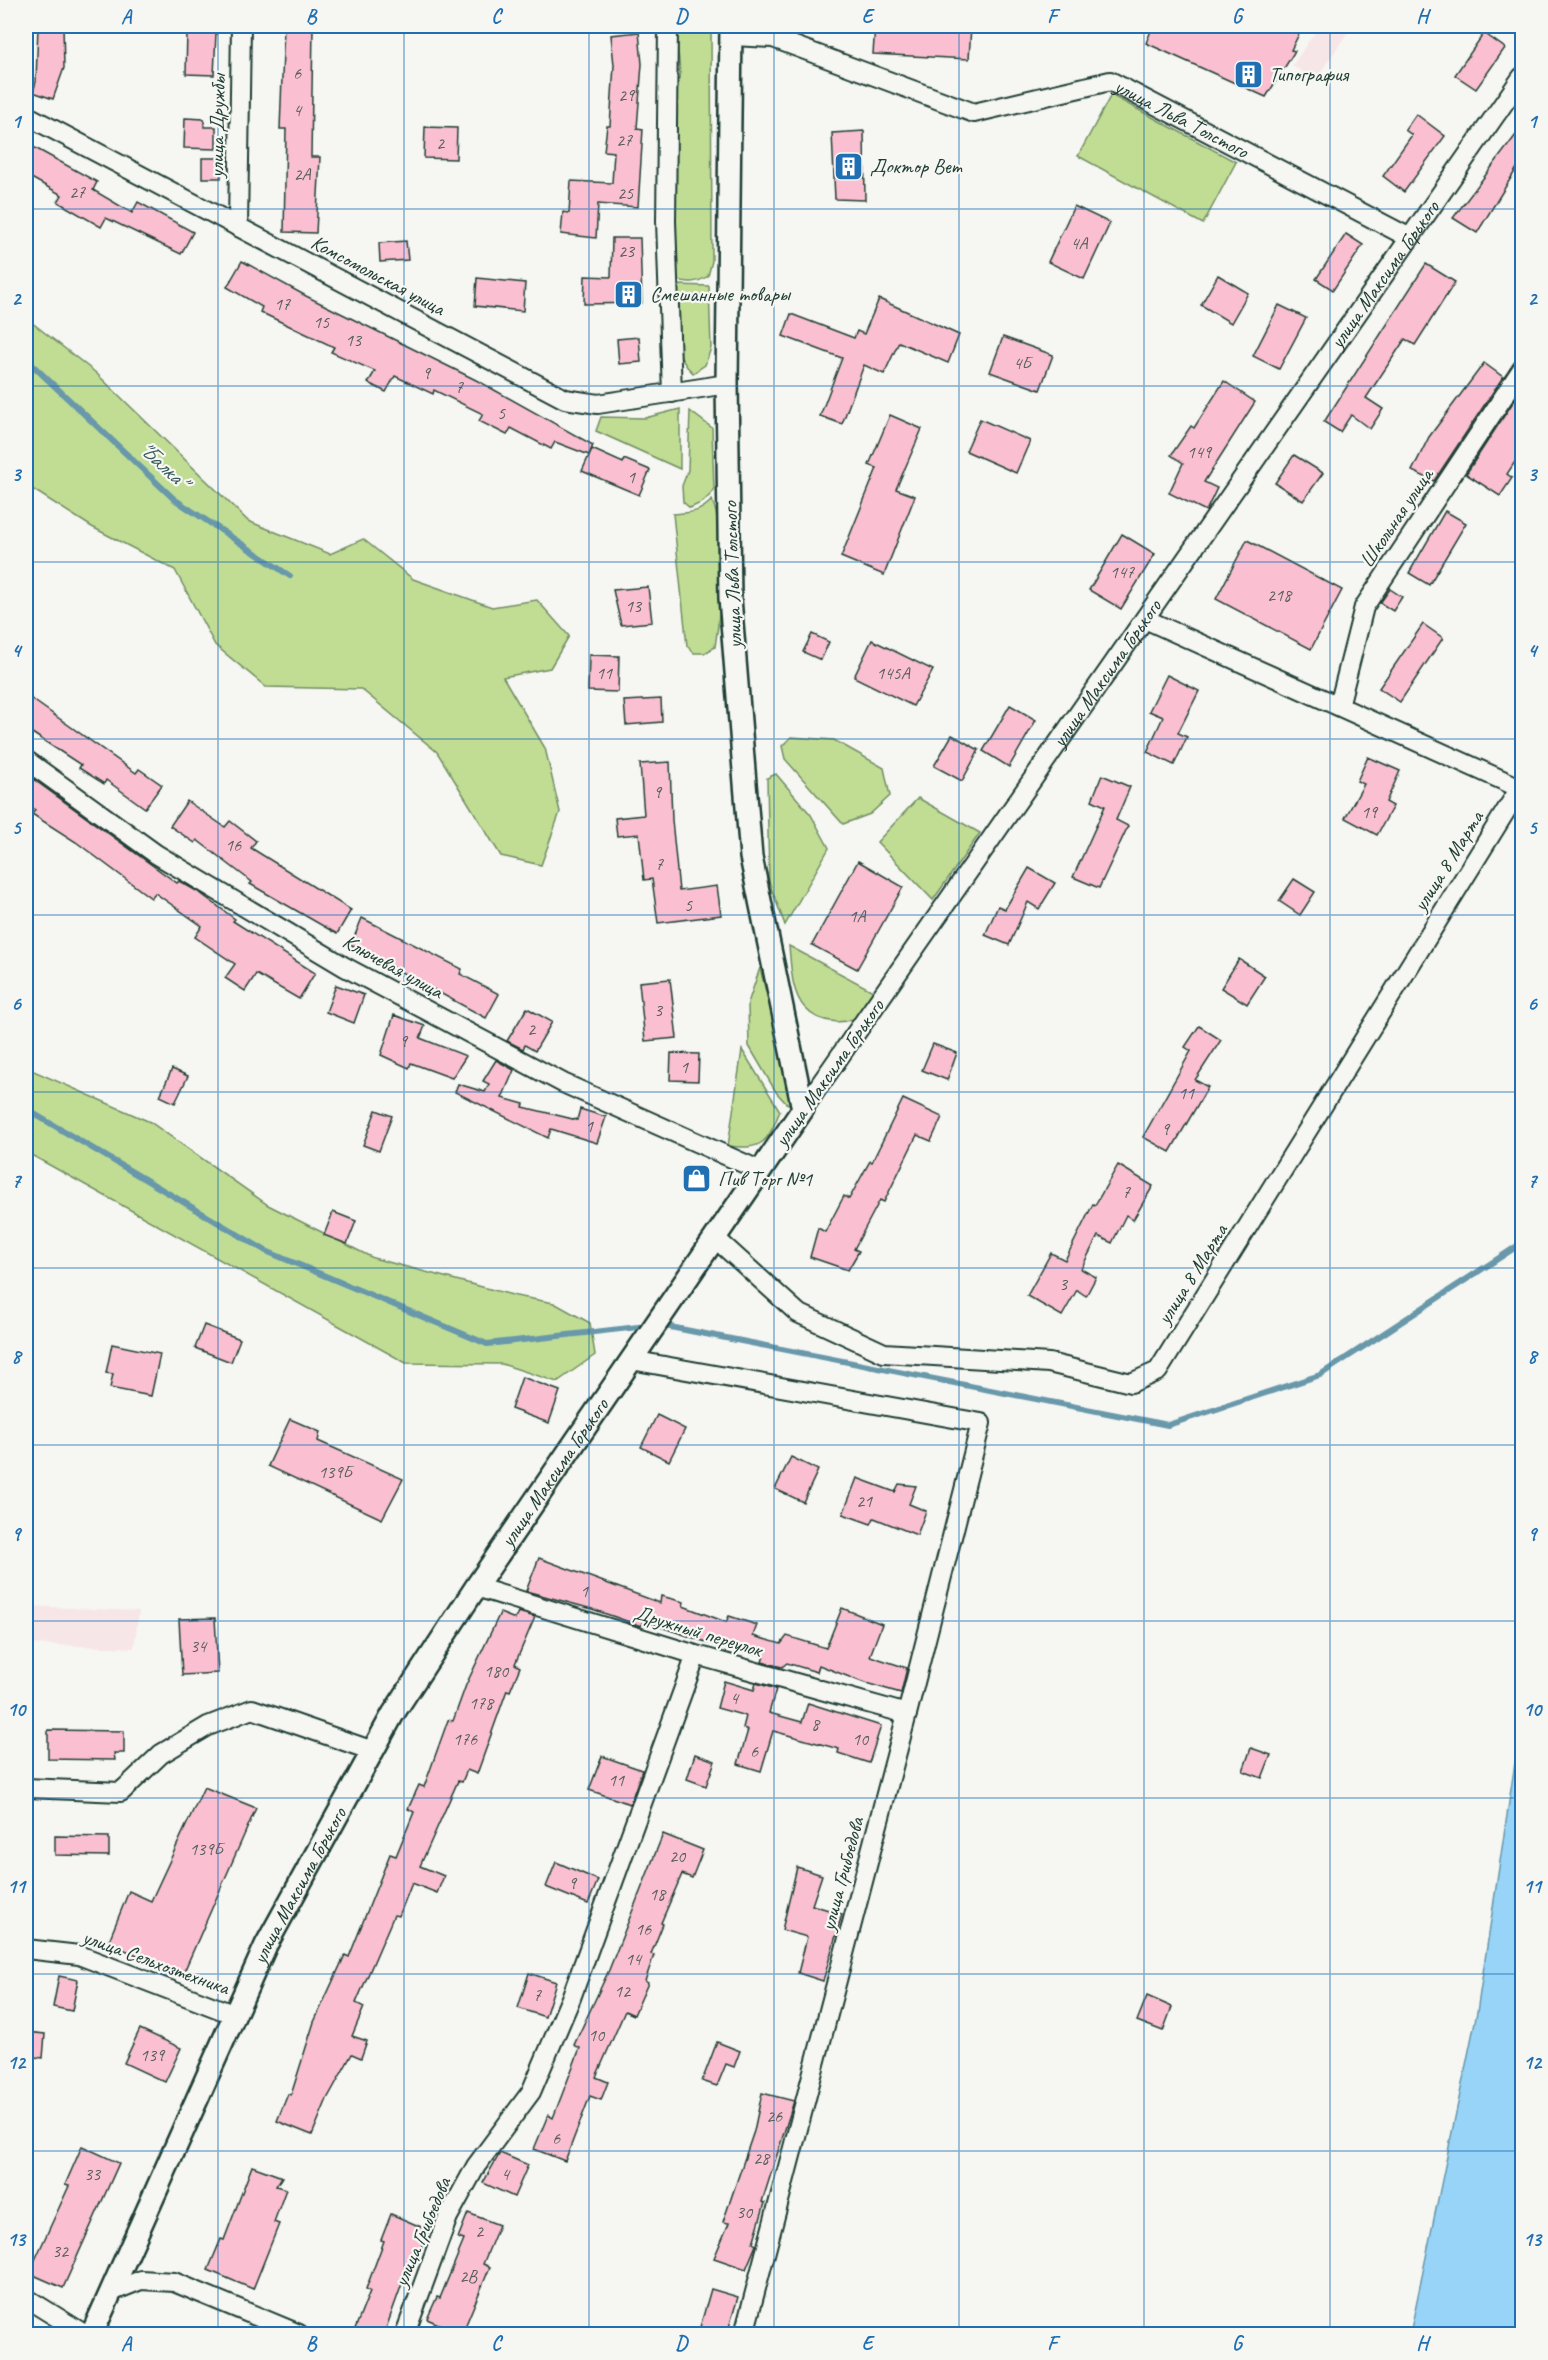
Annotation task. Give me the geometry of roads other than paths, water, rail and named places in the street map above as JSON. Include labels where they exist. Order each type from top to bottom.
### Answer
[{"type":"street","name":"улица Дружбы","points":[[238,227],[242,26]]},
{"type":"street","points":[[668,26],[666,221],[672,393]]},
{"type":"street","name":"улица Льва Толстого","points":[[803,1109],[751,857],[730,598],[727,384],[732,31],[773,38],[974,113],[1110,81],[1410,238]]},
{"type":"street","name":"улица Максима Горького","points":[[92,2334],[266,1945],[393,1714],[476,1587],[803,1109],[1522,77]]},
{"type":"street","name":"Комсомольская улица","points":[[26,115],[565,399],[598,404],[727,384]]},
{"type":"street","name":"Школьная улица","points":[[1338,706],[1364,607],[1522,369]]},
{"type":"street","points":[[1145,619],[1338,706]]},
{"type":"street","name":"улица 8 Марта","points":[[715,1238],[798,1313],[884,1353],[1049,1363],[1131,1383],[1158,1371],[1520,788],[1338,706]]},
{"type":"street","name":"Ключевая улица","points":[[26,760],[156,854],[345,966],[563,1083],[761,1171]]},
{"type":"street","name":"улица Грибоедова","points":[[632,1360],[981,1423],[908,1714],[744,2334]]},
{"type":"street","name":"Дружный переулок","points":[[476,1587],[696,1655],[908,1714]]},
{"type":"street","name":"улица Грибоедова","points":[[405,2334],[448,2217],[476,2166],[531,2092],[571,1998],[696,1655]]},
{"type":"street","points":[[26,1788],[121,1792],[161,1754],[208,1725],[252,1709],[373,1751]]},
{"type":"street","name":"улица Сельхозтехника","points":[[26,1949],[80,1955],[235,2015]]},
{"type":"street","points":[[111,2292],[141,2280],[174,2282],[299,2334]]},
{"type":"street","points":[[26,2298],[84,2334]]},
{"type":"water","points":[[1522,1717],[1522,2334],[1410,2334],[1477,2012]]},
{"type":"waterway","name":"\"Балка\"","points":[[26,359],[174,499],[290,576]]},
{"type":"waterway","points":[[26,1109],[266,1251],[487,1344],[647,1326]]},
{"type":"waterway","points":[[660,1325],[1168,1425],[1320,1375],[1522,1243]]},
{"type":"place","name":"Типография","points":[[1248,74]]},
{"type":"place","name":"Доктор Вет","points":[[849,166]]},
{"type":"place","name":"Смешанные товары","points":[[629,294]]},
{"type":"place","name":"Пив Торг №1","points":[[697,1179]]}]
